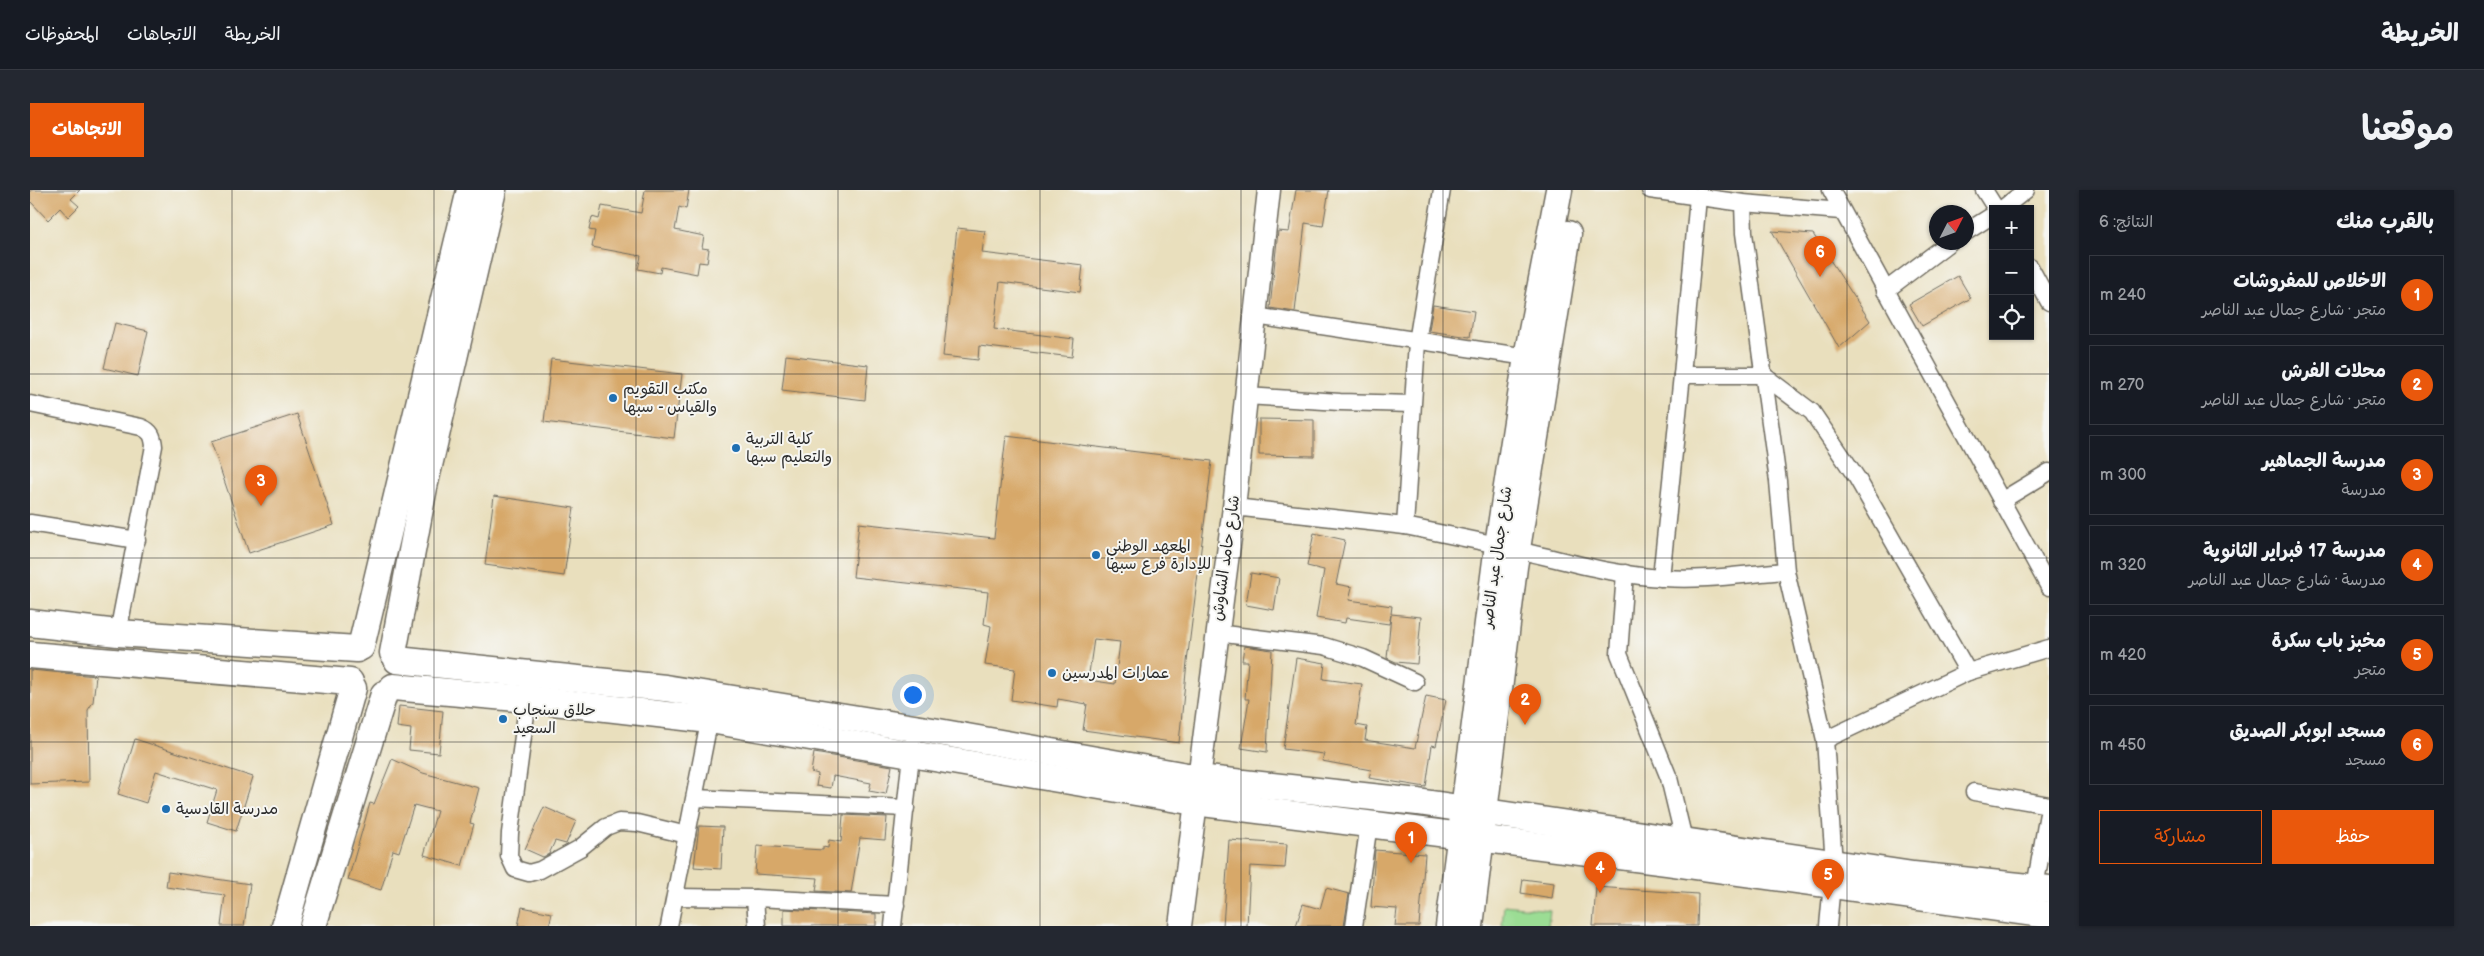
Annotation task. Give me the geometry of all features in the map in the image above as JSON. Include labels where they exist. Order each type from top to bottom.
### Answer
[{"type":"main road","points":[[285,926],[351,685],[347,673],[348,664],[359,648],[470,190]]},
{"type":"main road","points":[[313,926],[389,691],[399,674],[395,657],[424,487],[493,190]]},
{"type":"main road","name":"شارع جمال عبد الناصر","points":[[1470,926],[1471,836],[1507,548],[1527,358],[1559,190]]},
{"type":"main road","name":"شارع جمال عبد الناصر","points":[[1507,548],[1576,190]]},
{"type":"main road","points":[[30,623],[118,633],[359,648],[378,644],[395,657],[665,688],[712,708]]},
{"type":"main road","points":[[30,655],[351,685],[368,696],[389,691],[712,708],[913,740],[1196,790],[1369,824],[1834,875],[1913,875],[2042,888]]},
{"type":"main road","points":[[1196,790],[1474,810],[1684,840],[1834,875],[2049,915]]},
{"type":"main road","name":"شارع جمال عبد الناصر","points":[[1449,926],[1471,836]]},
{"type":"street","name":"شارع حامد الشاوش","points":[[1180,926],[1216,633],[1234,507],[1270,190]]},
{"type":"street","points":[[1404,526],[1417,342],[1442,190]]},
{"type":"street","points":[[1650,190],[1681,192],[1698,197],[1743,203],[1841,211]]},
{"type":"street","points":[[1831,190],[2049,587]]},
{"type":"street","points":[[1984,190],[1993,205]]},
{"type":"street","points":[[2007,205],[2026,190]]},
{"type":"street","points":[[1661,578],[1698,197]]},
{"type":"street","points":[[1743,203],[1744,233],[1778,481],[1786,571],[1825,740],[1834,875],[1828,926]]},
{"type":"street","points":[[1974,227],[1989,218]]},
{"type":"street","points":[[1886,292],[1940,250]]},
{"type":"street","points":[[2034,274],[2049,302]]},
{"type":"street","points":[[1255,316],[1527,358]]},
{"type":"street","points":[[1682,375],[1763,376],[1812,412],[1832,438],[1857,478],[1968,672]]},
{"type":"street","points":[[1246,396],[1412,404]]},
{"type":"street","points":[[30,404],[141,427],[153,436],[154,446],[118,633]]},
{"type":"street","points":[[2001,501],[2049,472]]},
{"type":"street","points":[[1234,507],[1404,526],[1625,573],[1661,578],[1692,579],[1786,571]]},
{"type":"street","points":[[30,523],[137,540]]},
{"type":"street","points":[[1625,573],[1620,654],[1669,778],[1684,840]]},
{"type":"street","points":[[1216,633],[1324,646],[1363,658],[1415,682]]},
{"type":"street","points":[[1825,740],[1968,672],[2049,648]]},
{"type":"street","points":[[528,699],[510,833],[509,856],[515,869],[529,873],[540,870],[580,848],[606,827],[619,822],[637,823],[687,835]]},
{"type":"street","points":[[669,926],[712,708]]},
{"type":"street","points":[[894,926],[913,740]]},
{"type":"street","points":[[1974,792],[2049,807],[2042,888]]},
{"type":"street","points":[[695,798],[906,808]]},
{"type":"street","points":[[1354,926],[1369,824]]},
{"type":"street","points":[[675,897],[755,898],[896,905]]},
{"type":"street","points":[[755,898],[757,926]]},
{"type":"green space","points":[[1504,905],[1550,910],[1548,926],[1502,926]]},
{"type":"building","points":[[30,190],[80,190],[71,199],[79,206],[68,217],[60,208],[48,220],[30,201]]},
{"type":"building","points":[[645,190],[689,190],[686,209],[679,207],[675,230],[704,236],[702,248],[709,249],[707,263],[699,262],[697,274],[661,267],[660,273],[638,269],[641,256],[592,247],[595,231],[589,230],[592,217],[599,219],[602,206],[641,213]]},
{"type":"building","points":[[1296,190],[1329,190],[1323,226],[1305,223],[1295,312],[1270,308],[1278,231],[1289,232]]},
{"type":"building","points":[[957,228],[985,231],[982,253],[1083,265],[1080,292],[1000,282],[994,329],[1074,339],[1072,357],[979,346],[978,360],[943,356]]},
{"type":"building","points":[[1772,231],[1813,234],[1870,321],[1839,348]]},
{"type":"building","points":[[1958,276],[1971,298],[1922,326],[1909,304]]},
{"type":"building","points":[[1433,305],[1474,311],[1470,337],[1429,331]]},
{"type":"building","points":[[115,323],[148,331],[138,376],[104,368]]},
{"type":"building","points":[[786,355],[868,365],[865,400],[782,390]]},
{"type":"building","name":"مكتب التقويم والقياس - سبها","points":[[551,359],[682,374],[674,438],[544,422]]},
{"type":"building","points":[[297,414],[334,525],[249,553],[211,442]]},
{"type":"building","points":[[1259,419],[1314,420],[1314,456],[1259,455]]},
{"type":"building","name":"المعهد الوطني للإدارة فرع سبها","points":[[1006,436],[1212,461],[1179,743],[1083,730],[1087,704],[1058,699],[1057,707],[1011,700],[1015,669],[985,665],[991,626],[984,624],[988,592],[853,577],[859,523],[994,538]],"holes":[[[1094,639],[1120,642],[1115,684],[1088,680]]]},
{"type":"building","points":[[494,496],[574,508],[564,576],[485,565]]},
{"type":"building","points":[[1314,533],[1345,540],[1336,584],[1352,587],[1349,600],[1392,606],[1391,614],[1421,617],[1417,664],[1396,662],[1387,658],[1391,615],[1389,624],[1346,618],[1345,623],[1316,618],[1324,570],[1307,566]]},
{"type":"building","points":[[1251,573],[1279,578],[1274,610],[1246,605]]},
{"type":"building","points":[[1244,646],[1272,650],[1267,752],[1241,748],[1249,699],[1245,699],[1248,661],[1242,661]]},
{"type":"building","points":[[1296,658],[1325,663],[1323,679],[1362,684],[1356,725],[1367,727],[1365,740],[1415,748],[1426,696],[1446,700],[1436,746],[1432,745],[1426,787],[1369,778],[1371,770],[1322,761],[1324,754],[1283,749]]},
{"type":"building","points":[[30,670],[96,676],[93,702],[88,710],[89,782],[30,784]]},
{"type":"building","points":[[399,706],[443,711],[439,753],[409,750],[411,729],[397,727]]},
{"type":"building","points":[[135,739],[253,777],[236,831],[207,822],[217,790],[156,771],[146,803],[118,794]]},
{"type":"building","points":[[814,753],[892,766],[886,794],[869,791],[871,783],[833,776],[831,788],[816,786],[818,774],[811,772]]},
{"type":"building","points":[[392,759],[423,773],[479,788],[470,823],[474,824],[462,866],[424,855],[437,811],[414,805],[399,852],[393,850],[381,890],[348,880],[370,803],[374,804]]},
{"type":"building","points":[[544,807],[576,821],[566,844],[555,841],[549,854],[543,857],[525,849]]},
{"type":"building","points":[[843,815],[887,817],[885,840],[860,838],[851,893],[816,891],[818,878],[755,874],[757,846],[823,850],[823,847],[828,848],[829,840],[841,842]]},
{"type":"building","points":[[699,826],[723,827],[721,869],[694,867]]},
{"type":"building","points":[[1229,840],[1287,844],[1285,868],[1250,866],[1247,926],[1223,926]]},
{"type":"building","points":[[1375,850],[1425,854],[1419,926],[1395,926],[1397,909],[1371,907]]},
{"type":"building","points":[[168,872],[250,884],[244,926],[221,926],[225,895],[166,887]]},
{"type":"building","points":[[1523,879],[1554,883],[1552,898],[1521,893]]},
{"type":"building","points":[[1596,887],[1698,894],[1697,926],[1593,926]]},
{"type":"building","points":[[1326,888],[1349,894],[1344,926],[1296,926],[1303,904],[1320,909]]},
{"type":"building","points":[[522,907],[552,913],[549,926],[518,926]]},
{"type":"building","points":[[784,909],[876,914],[876,926],[784,926]]},
{"type":"place","name":"مسجد ابوبكر الصديق","points":[[1820,277]]},
{"type":"place","name":"مكتب التقويم والقياس - سبها","points":[[613,398]]},
{"type":"place","name":"كلية التربية والتعليم سبها","points":[[736,448]]},
{"type":"place","name":"مدرسة الجماهير","points":[[261,506]]},
{"type":"place","name":"المعهد الوطني للإدارة فرع سبها","points":[[1096,555]]},
{"type":"place","name":"عمارات المدرسين","points":[[1052,673]]},
{"type":"place","name":"حلاق سنجاب السعيد","points":[[503,719]]},
{"type":"place","name":"محلات الفرش","points":[[1525,725]]},
{"type":"place","name":"مدرسة القادسية","points":[[166,809]]},
{"type":"place","name":"الاخلاص للمفروشات","points":[[1411,863]]},
{"type":"place","name":"مدرسة 17 فبراير الثانوية","points":[[1600,893]]},
{"type":"place","name":"مخبز باب سكرة","points":[[1828,900]]}]
